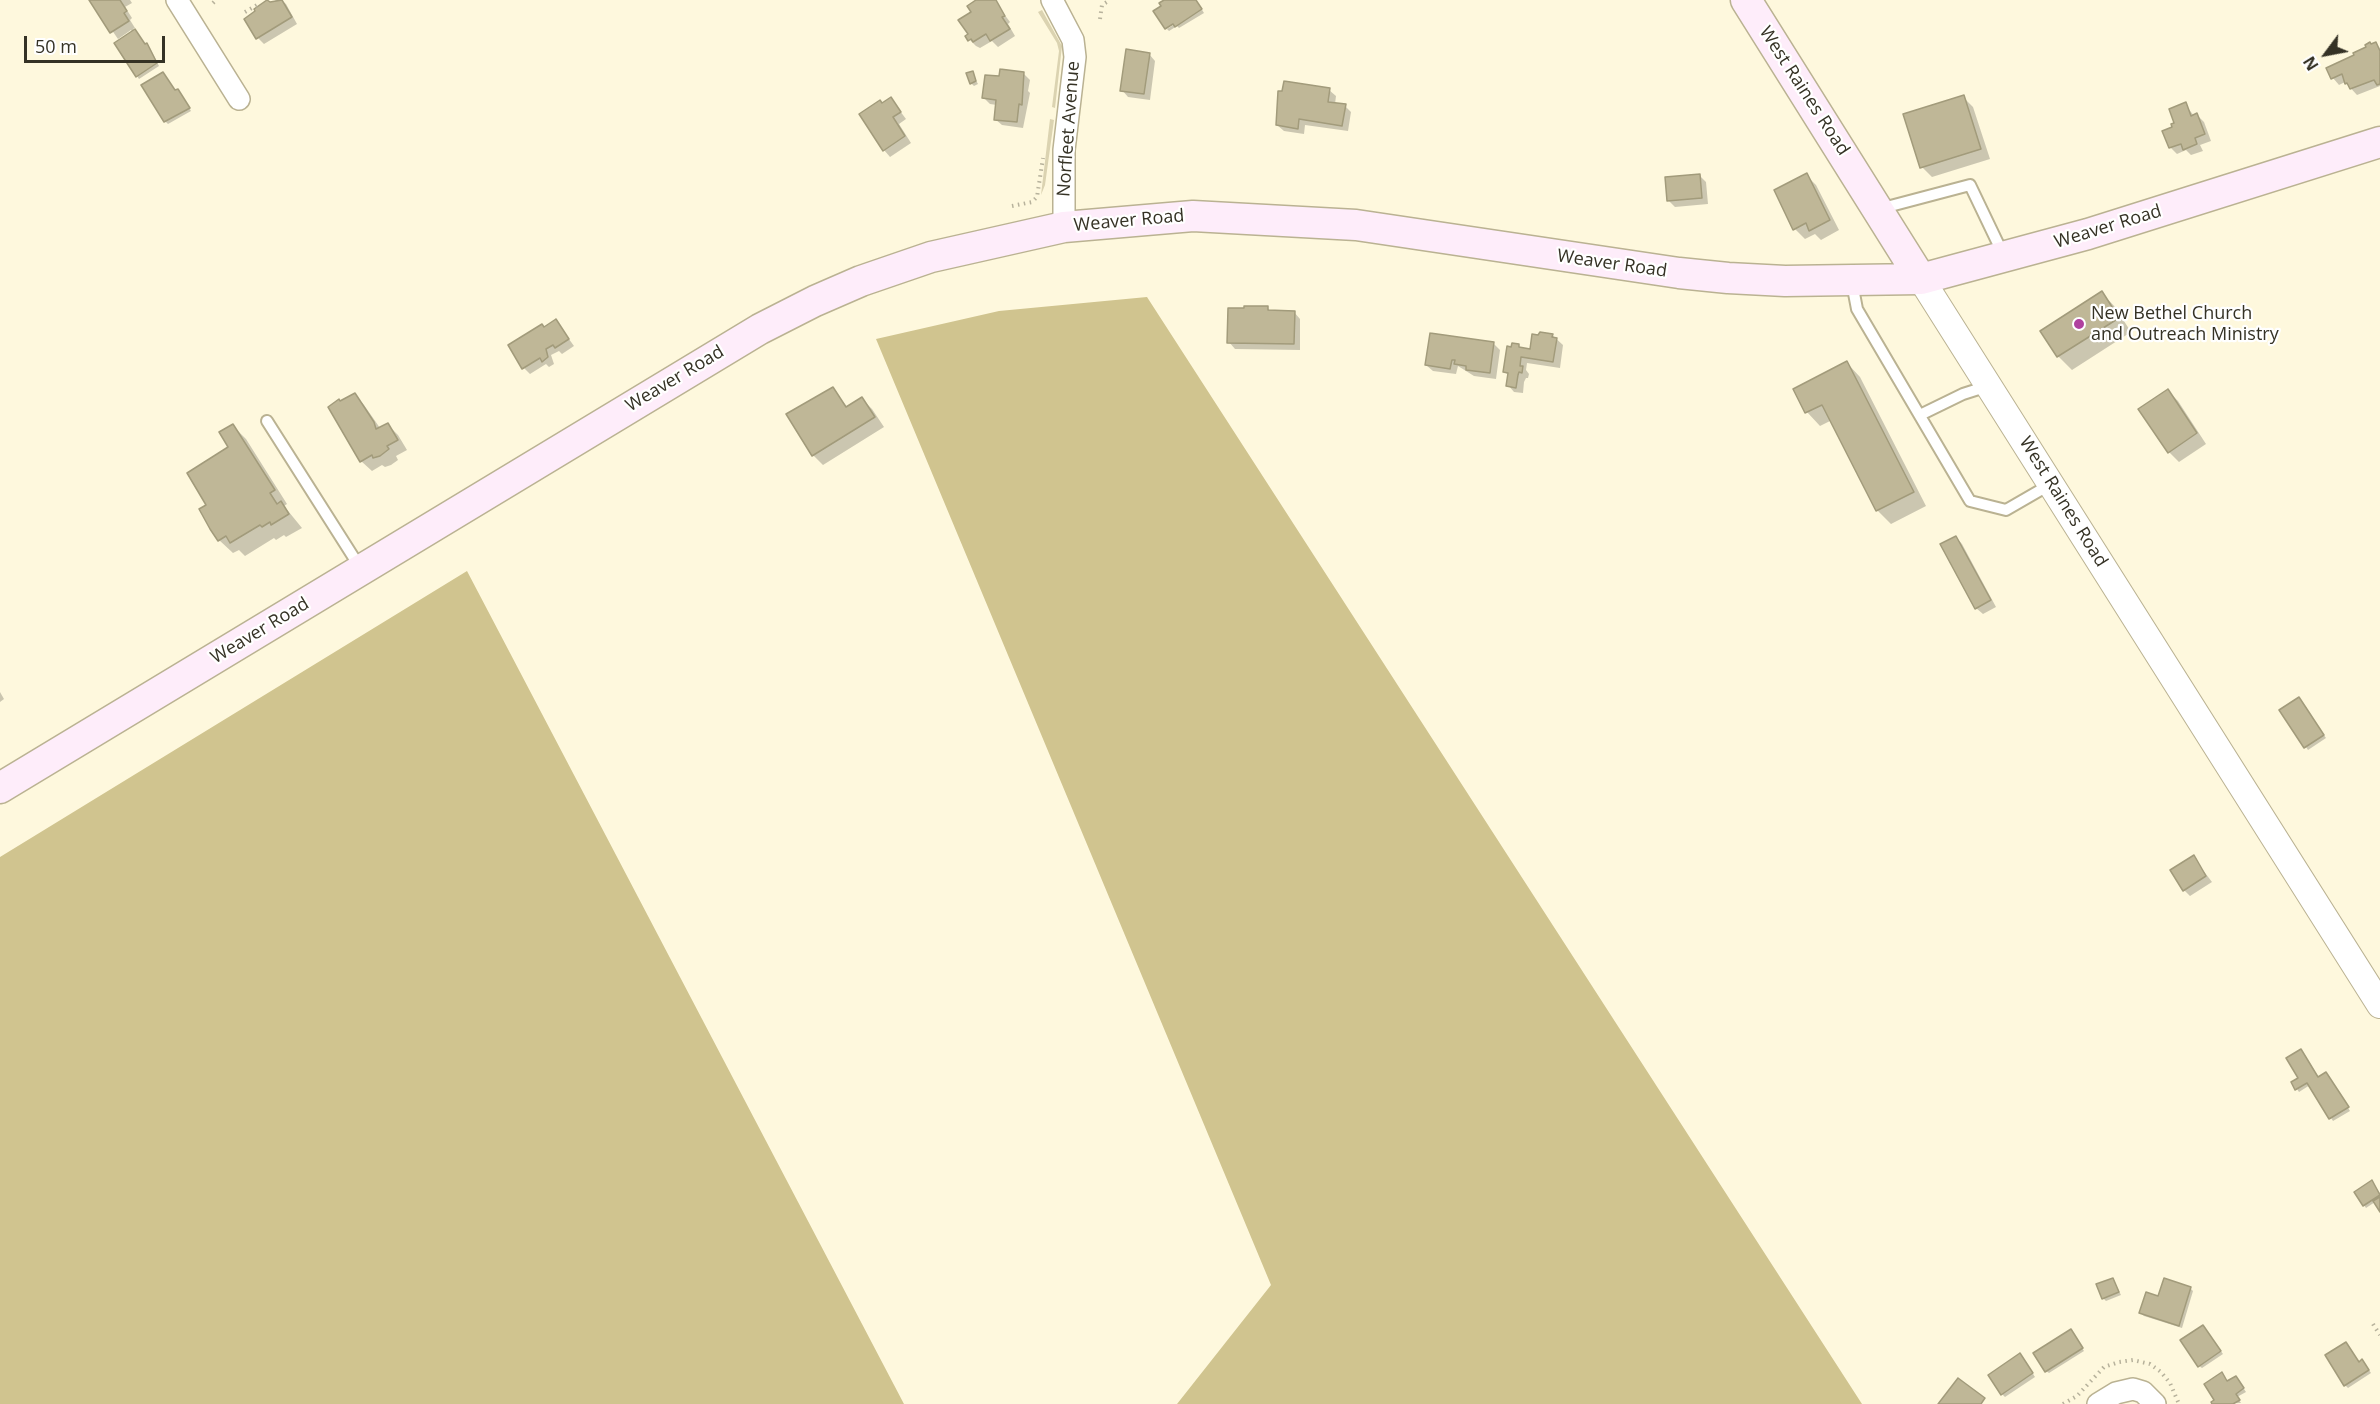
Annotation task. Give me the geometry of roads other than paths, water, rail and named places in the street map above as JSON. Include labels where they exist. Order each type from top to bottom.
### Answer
[{"type":"main road","name":"West Raines Road","points":[[1746,0],[1921,279]]},
{"type":"main road","name":"Weaver Road","points":[[0,788],[714,356],[815,301],[861,281],[931,257],[1064,227],[1193,216],[1356,225],[1679,273],[1785,281],[1921,279],[2088,234],[2380,142]]},
{"type":"street","points":[[178,0],[239,99]]},
{"type":"street","name":"Norfleet Avenue","points":[[1061,3],[1073,40],[1075,57],[1064,150],[1064,227]]},
{"type":"street","name":"West Raines Road","points":[[1921,279],[2380,1005]]},
{"type":"street","points":[[2098,1404],[2116,1393],[2133,1389],[2143,1392],[2155,1404]]},
{"type":"lane","points":[[1879,209],[1970,185],[2005,258]]},
{"type":"lane","points":[[1852,280],[1857,309],[1970,501],[2006,510],[2051,484]]},
{"type":"lane","points":[[1920,415],[1963,394],[1989,386]]},
{"type":"lane","points":[[267,421],[361,570]]},
{"type":"place","name":"New Bethel Church and Outreach Ministry","points":[[2079,324]]}]
